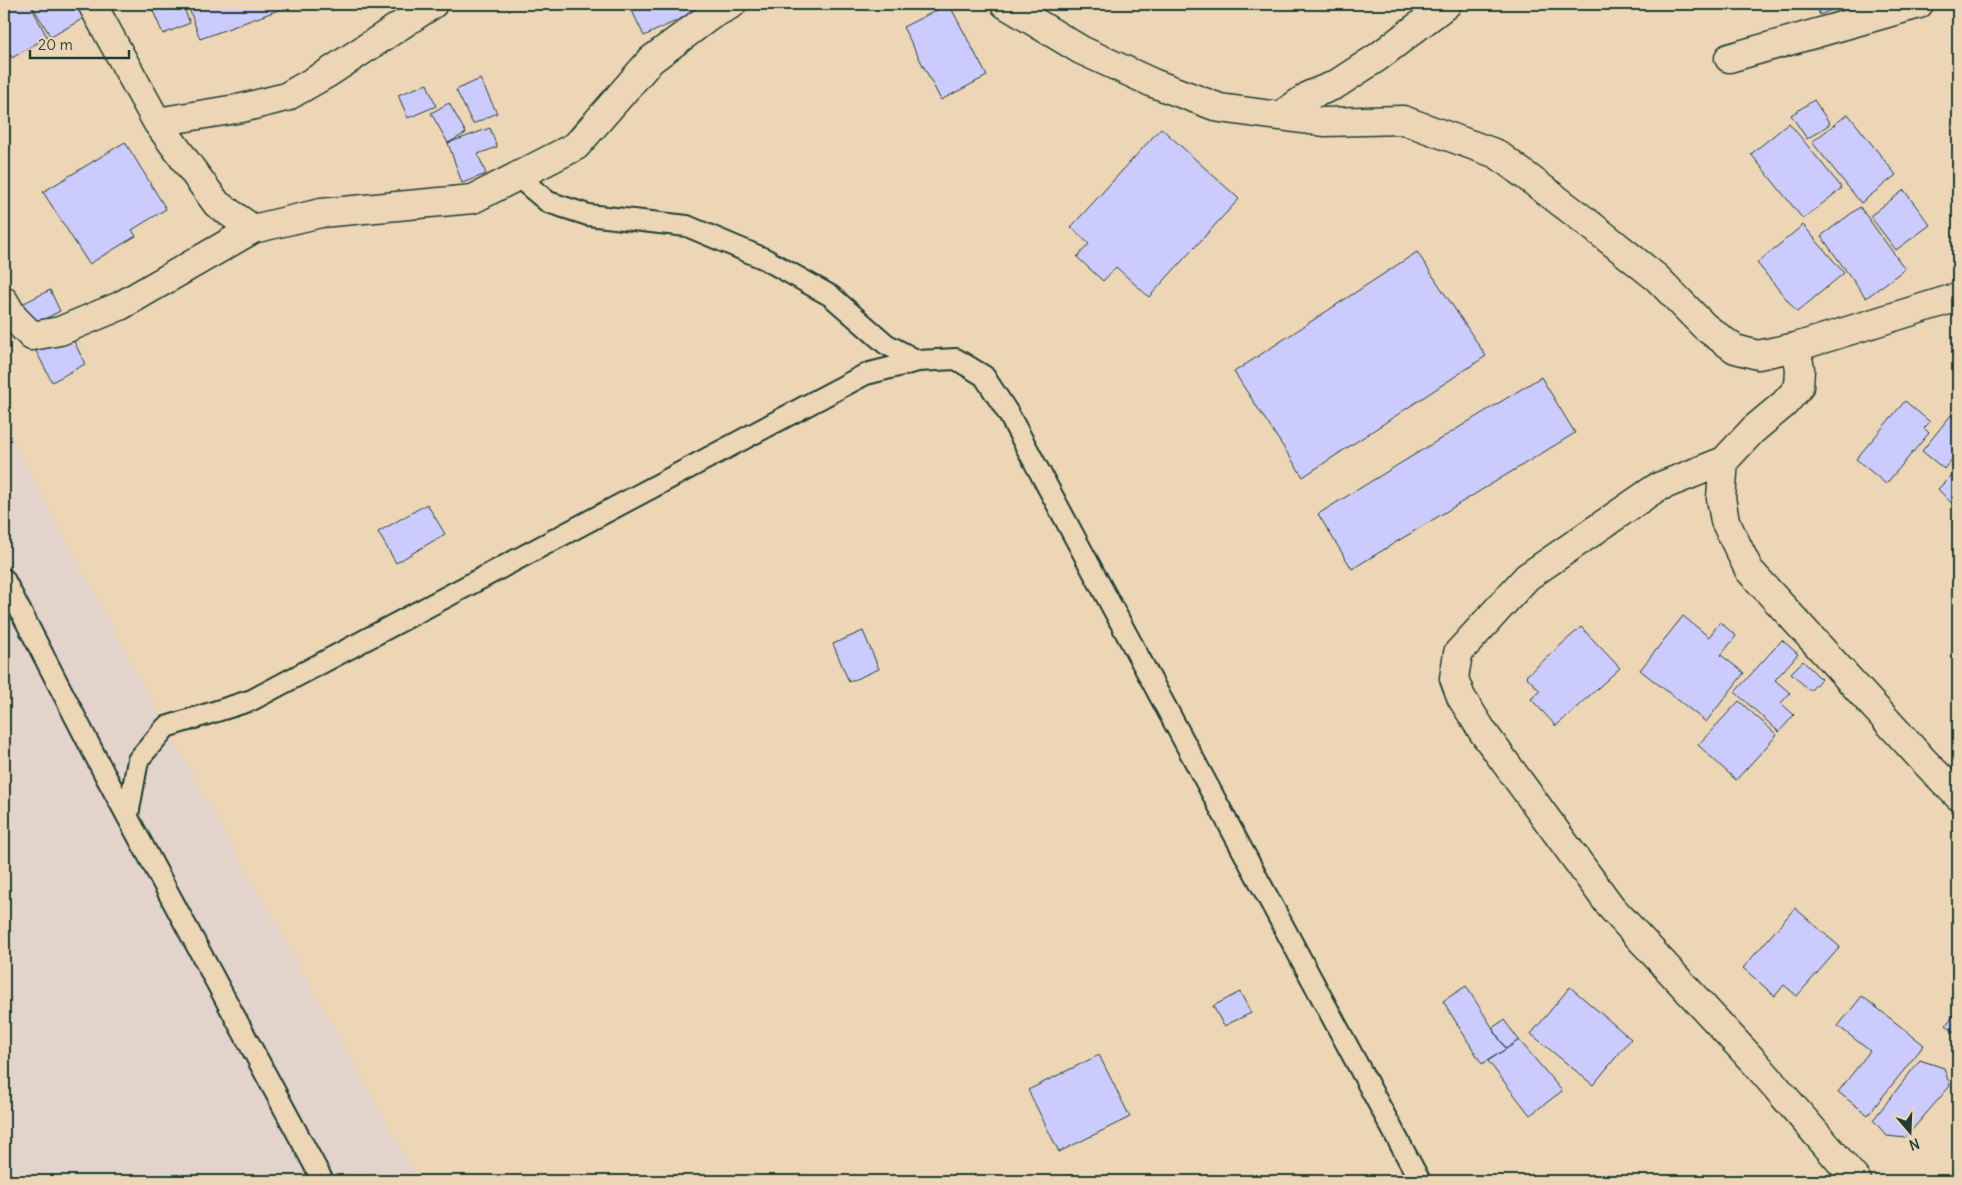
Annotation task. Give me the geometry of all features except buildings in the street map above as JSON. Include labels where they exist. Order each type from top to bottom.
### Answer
[{"type":"street","points":[[92,4],[157,122],[217,204],[253,229]]},
{"type":"street","points":[[157,122],[242,108],[286,97],[328,73],[433,4]]},
{"type":"street","points":[[4,301],[14,318],[32,336],[60,331],[120,306],[253,229],[320,214],[473,199],[576,146],[651,60],[710,16],[732,4]]},
{"type":"street","points":[[1005,4],[1037,14],[1081,50],[1153,83],[1220,108],[1324,122],[1403,120],[1497,154],[1657,278],[1705,326],[1736,349],[1758,355],[1796,347],[1958,297]]},
{"type":"street","points":[[1280,116],[1310,95],[1335,85],[1378,57],[1447,4]]},
{"type":"street","points":[[1730,58],[1919,4]]},
{"type":"street","points":[[1796,347],[1800,369],[1799,387],[1784,404],[1753,430],[1724,461],[1656,488],[1527,578],[1458,653],[1454,678],[1461,697],[1483,732],[1611,907],[1757,1065],[1857,1181]]},
{"type":"street","points":[[1724,461],[1721,498],[1725,522],[1749,570],[1958,796]]},
{"type":"lane","points":[[517,176],[548,202],[588,215],[687,226],[764,259],[831,296],[886,344],[918,361]]},
{"type":"lane","points":[[128,815],[138,760],[166,727],[252,700],[866,374],[918,361],[956,359],[984,376],[1008,413],[1420,1181]]},
{"type":"lane","points":[[4,579],[323,1181]]},
{"type":"shaded area","points":[[4,424],[166,727],[420,1181],[4,1181]]}]
